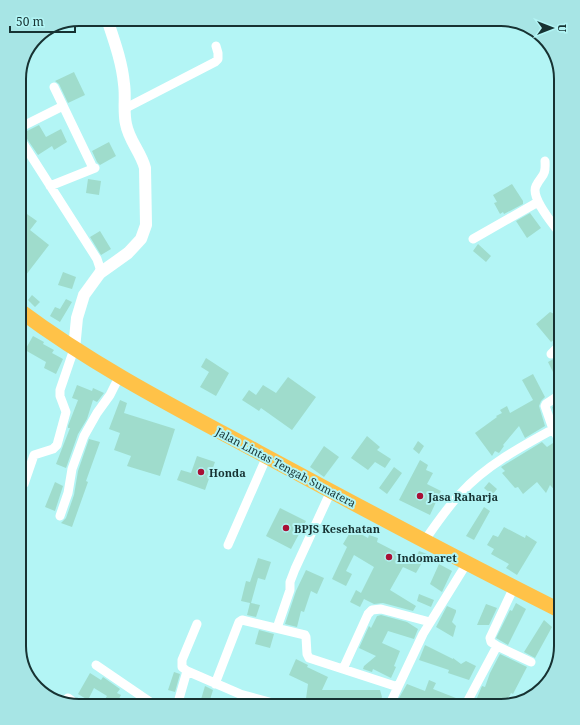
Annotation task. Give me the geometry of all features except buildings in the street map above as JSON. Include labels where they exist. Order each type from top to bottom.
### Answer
[{"type":"highway","name":"Jalan Lintas Tengah Sumatera","points":[[26,315],[74,349],[119,377],[425,540],[467,564],[554,607]]},
{"type":"street","points":[[26,478],[34,455],[54,449],[57,445],[66,412],[60,396],[60,390],[74,349],[77,318],[84,295],[100,273],[128,253],[141,239],[146,225],[145,168],[143,160],[132,143],[128,133],[124,109],[122,69],[109,26]]},
{"type":"street","points":[[124,109],[215,62],[218,59],[216,46]]},
{"type":"street","points":[[50,186],[94,168],[54,87]]},
{"type":"street","points":[[26,124],[63,106]]},
{"type":"street","points":[[26,148],[97,260],[100,273]]},
{"type":"street","points":[[545,161],[546,171],[535,188],[535,194],[538,202],[554,225]]},
{"type":"street","points":[[473,239],[538,202]]},
{"type":"street","points":[[551,354],[554,351]]},
{"type":"street","points":[[60,516],[68,493],[72,468],[84,436],[97,413],[110,395],[119,377]]},
{"type":"street","points":[[554,399],[545,405],[554,422]]},
{"type":"street","points":[[425,540],[461,493],[479,477],[491,467],[529,442],[554,429]]},
{"type":"street","points":[[228,545],[267,456]]},
{"type":"street","points":[[277,628],[290,590],[290,582],[295,569],[331,491]]},
{"type":"street","points":[[392,699],[430,622],[467,564]]},
{"type":"street","points":[[514,587],[490,638],[491,642],[497,646],[531,662]]},
{"type":"street","points":[[343,669],[368,614],[372,610],[381,609],[430,622]]},
{"type":"street","points":[[215,684],[240,620],[305,634],[307,654],[309,658],[398,687]]},
{"type":"street","points":[[197,624],[181,662],[182,667],[187,672],[215,684],[240,694],[258,699]]},
{"type":"street","points":[[469,699],[497,646]]},
{"type":"street","points":[[96,665],[146,699]]},
{"type":"street","points":[[179,699],[187,672]]},
{"type":"place","name":"Honda","points":[[201,472]]},
{"type":"place","name":"Jasa Raharja","points":[[420,496]]},
{"type":"place","name":"BPJS Kesehatan","points":[[286,528]]},
{"type":"place","name":"Indomaret","points":[[389,557]]}]
